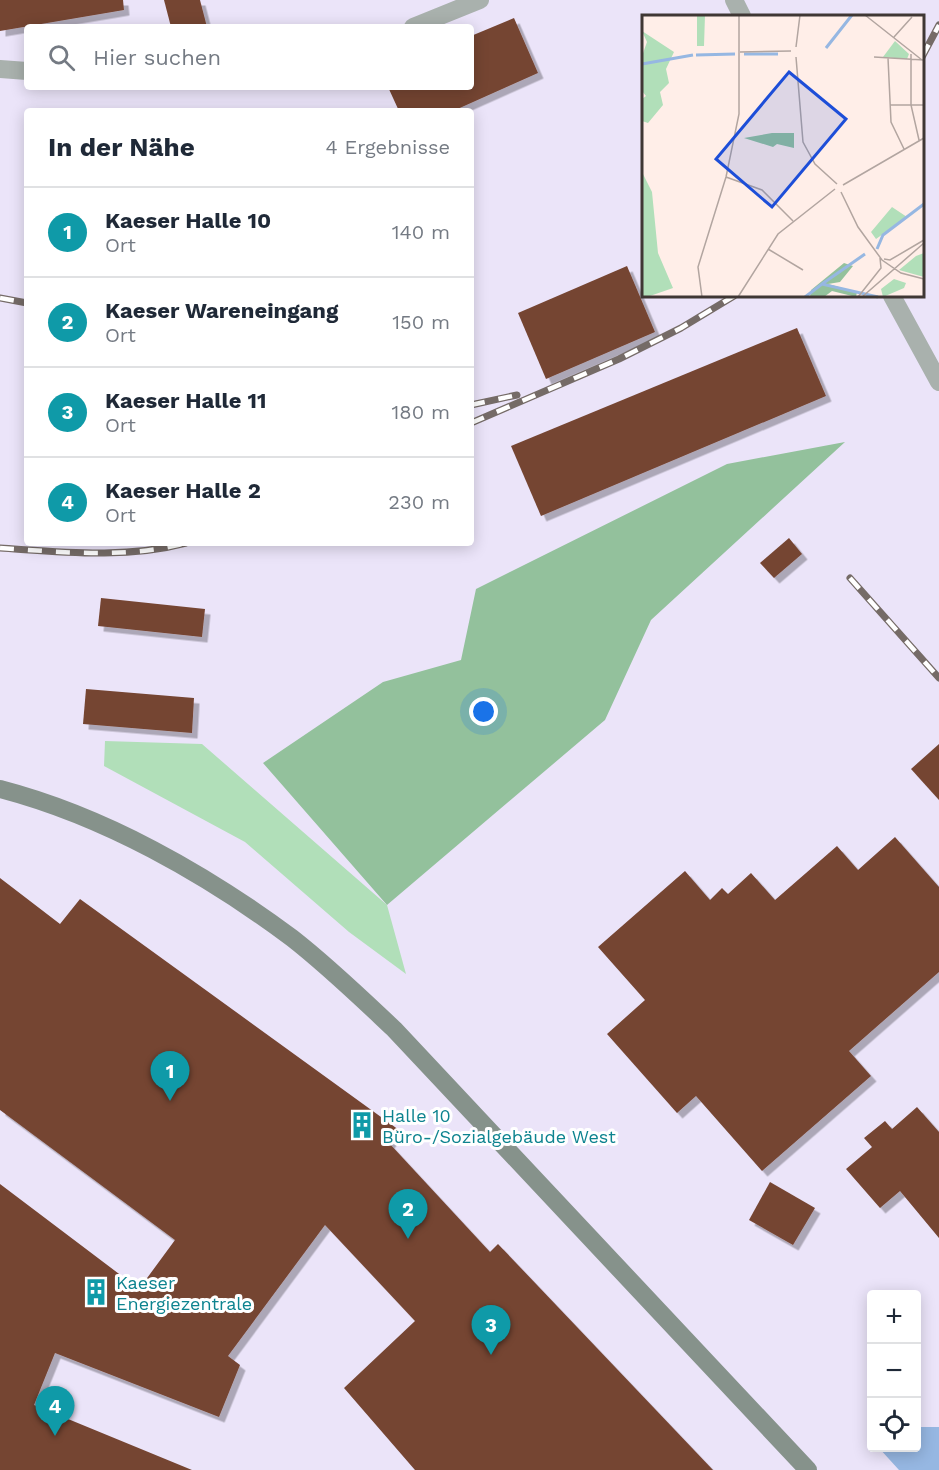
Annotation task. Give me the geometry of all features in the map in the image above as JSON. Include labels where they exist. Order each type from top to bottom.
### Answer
[{"type":"main road","points":[[0,789],[100,825],[161,854],[219,888],[292,938],[328,968],[394,1029],[808,1470]]},
{"type":"street","points":[[420,24],[480,0]]},
{"type":"street","points":[[734,0],[742,15]]},
{"type":"street","points":[[0,69],[24,71]]},
{"type":"street","points":[[893,297],[939,382]]},
{"type":"shaded area","points":[[0,0],[939,0],[939,1470],[0,1470]]},
{"type":"green space","points":[[845,442],[651,620],[605,720],[387,905],[263,763],[383,682],[461,660],[476,589],[727,464]]},
{"type":"green space","points":[[105,741],[202,744],[387,905],[406,974],[349,932],[245,842],[104,766]]},
{"type":"water","points":[[921,1427],[939,1427],[939,1470],[899,1470],[883,1452],[921,1452]]},
{"type":"building","points":[[0,0],[123,0],[124,10],[41,24],[24,24],[24,27],[0,31]]},
{"type":"building","points":[[164,0],[200,0],[206,24],[170,24]]},
{"type":"building","points":[[514,18],[538,73],[460,108],[398,108],[389,90],[474,90],[474,35]]},
{"type":"building","points":[[627,266],[655,332],[546,379],[518,313]]},
{"type":"building","points":[[797,328],[826,396],[541,516],[511,446]]},
{"type":"building","points":[[789,538],[802,554],[774,578],[760,563]]},
{"type":"building","points":[[101,598],[205,609],[202,637],[98,626]]},
{"type":"building","points":[[86,689],[194,698],[192,733],[83,724]]},
{"type":"building","points":[[939,744],[939,800],[911,769]]},
{"type":"building","points":[[895,837],[939,887],[939,972],[849,1051],[871,1076],[762,1171],[696,1096],[677,1113],[607,1034],[645,1000],[598,947],[685,871],[710,900],[722,888],[728,894],[751,873],[775,900],[837,846],[858,870]]},
{"type":"building","points":[[0,878],[60,924],[80,899],[399,1130],[389,1143],[490,1252],[498,1244],[713,1470],[415,1470],[344,1388],[415,1321],[325,1225],[228,1356],[240,1365],[219,1417],[55,1353],[34,1405],[192,1470],[0,1470],[0,1184],[139,1289],[175,1240],[0,1110]]},
{"type":"building","points":[[917,1107],[939,1132],[939,1238],[900,1191],[880,1208],[846,1169],[872,1147],[864,1138],[885,1121],[892,1129]]},
{"type":"building","points":[[770,1182],[815,1208],[793,1245],[749,1220]]},
{"type":"railway","points":[[924,53],[939,25]]},
{"type":"railway","points":[[474,422],[619,359],[681,328],[732,297]]},
{"type":"railway","points":[[0,298],[24,302]]},
{"type":"railway","points":[[474,404],[517,395]]},
{"type":"railway","points":[[0,548],[117,553],[172,546]]},
{"type":"railway","points":[[850,578],[939,678]]},
{"type":"place","name":"Kaeser Halle 10","points":[[170,1101]]},
{"type":"place","name":"Halle 10 Büro-/Sozialgebäude West","points":[[362,1125]]},
{"type":"place","name":"Kaeser Wareneingang","points":[[408,1239]]},
{"type":"place","name":"Kaeser Energiezentrale","points":[[96,1292]]},
{"type":"place","name":"Kaeser Halle 11","points":[[491,1355]]},
{"type":"place","name":"Kaeser Halle 2","points":[[55,1436]]}]
